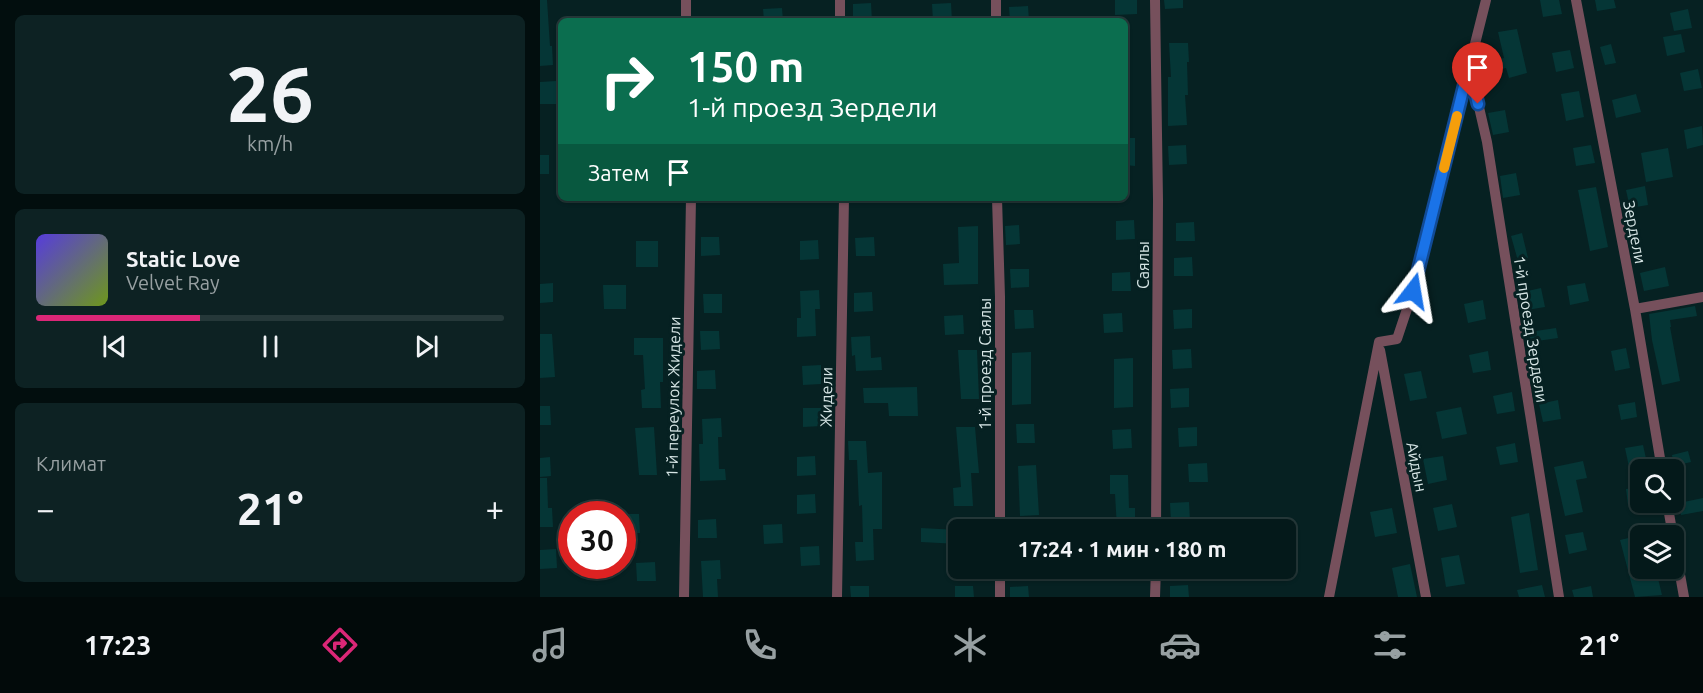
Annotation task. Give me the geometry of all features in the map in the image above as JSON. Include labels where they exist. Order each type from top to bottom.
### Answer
[{"type":"street","points":[[686,0],[686,18]]},
{"type":"street","points":[[840,0],[840,18]]},
{"type":"street","points":[[996,0],[996,18]]},
{"type":"street","name":"Саялы","points":[[1155,0],[1158,189],[1156,519]]},
{"type":"street","points":[[1329,597],[1379,342],[1397,339],[1413,291],[1486,0]]},
{"type":"street","name":"Зердели","points":[[1576,0],[1635,309],[1660,459]]},
{"type":"street","name":"1-й проезд Зердели","points":[[1469,66],[1487,141],[1559,597]]},
{"type":"street","name":"1-й переулок Жидели","points":[[684,597],[691,201]]},
{"type":"street","name":"Жидели","points":[[837,597],[844,201]]},
{"type":"street","name":"1-й проезд Саялы","points":[[997,201],[1000,297],[1000,519]]},
{"type":"street","points":[[1635,309],[1703,297]]},
{"type":"street","name":"Айдын","points":[[1379,342],[1426,597]]},
{"type":"street","points":[[1000,579],[1000,597]]},
{"type":"street","points":[[1155,597],[1156,579]]},
{"type":"street","points":[[1681,579],[1684,597]]},
{"type":"building","points":[[540,0],[547,0],[553,65],[540,66]]},
{"type":"building","points":[[1115,0],[1137,0],[1137,14],[1115,15]]},
{"type":"building","points":[[1164,0],[1183,0],[1183,8],[1165,9]]},
{"type":"building","points":[[1540,0],[1559,0],[1562,14],[1543,17]]},
{"type":"building","points":[[1595,0],[1614,0],[1616,8],[1597,11]]},
{"type":"building","points":[[871,3],[872,18],[853,18],[853,4]]},
{"type":"building","points":[[951,3],[952,18],[933,18],[932,4]]},
{"type":"building","points":[[1028,6],[1029,18],[1010,18],[1009,7]]},
{"type":"building","points":[[782,8],[783,18],[764,18],[763,9]]},
{"type":"building","points":[[1688,9],[1692,28],[1674,31],[1670,13]]},
{"type":"building","points":[[1517,29],[1527,73],[1509,78],[1506,68],[1486,73],[1484,63],[1504,58],[1498,32]]},
{"type":"building","points":[[1681,34],[1685,52],[1667,56],[1663,37]]},
{"type":"building","points":[[1169,43],[1188,43],[1188,95],[1185,95],[1187,125],[1168,126],[1168,77],[1171,77]]},
{"type":"building","points":[[1611,44],[1616,63],[1605,65],[1600,47]]},
{"type":"building","points":[[1570,50],[1574,68],[1556,72],[1552,53]]},
{"type":"building","points":[[1698,69],[1702,88],[1684,91],[1680,73]]},
{"type":"building","points":[[556,81],[557,104],[540,104],[540,82]]},
{"type":"building","points":[[1579,91],[1584,117],[1566,121],[1561,94]]},
{"type":"building","points":[[1636,94],[1641,112],[1616,118],[1612,100]]},
{"type":"building","points":[[1505,110],[1509,132],[1493,135],[1488,113]]},
{"type":"building","points":[[1702,126],[1703,145],[1687,149],[1684,130]]},
{"type":"building","points":[[1128,138],[1135,138],[1135,166],[1128,165]]},
{"type":"building","points":[[1186,145],[1187,164],[1169,165],[1168,146]]},
{"type":"building","points":[[1591,145],[1595,163],[1576,166],[1573,148]]},
{"type":"building","points":[[1668,148],[1673,177],[1646,182],[1641,153]]},
{"type":"building","points":[[540,155],[549,155],[549,174],[540,174]]},
{"type":"building","points":[[1516,173],[1520,195],[1503,198],[1500,176]]},
{"type":"building","points":[[1645,186],[1648,205],[1630,208],[1626,190]]},
{"type":"building","points":[[1596,187],[1608,247],[1590,251],[1578,190]]},
{"type":"building","points":[[1134,220],[1135,239],[1116,240],[1116,221]]},
{"type":"building","points":[[1194,222],[1195,241],[1176,241],[1176,223]]},
{"type":"building","points":[[1019,225],[1020,244],[1006,245],[1005,226]]},
{"type":"building","points":[[978,226],[978,284],[944,285],[943,264],[959,263],[958,227]]},
{"type":"building","points":[[1522,233],[1528,258],[1518,261],[1511,236]]},
{"type":"building","points":[[701,237],[719,237],[720,255],[701,256]]},
{"type":"building","points":[[874,237],[875,256],[856,256],[855,238]]},
{"type":"building","points":[[818,240],[819,259],[800,260],[800,241]]},
{"type":"building","points":[[636,241],[658,241],[658,267],[636,267]]},
{"type":"building","points":[[1192,257],[1193,276],[1174,276],[1174,258]]},
{"type":"building","points":[[1665,267],[1669,286],[1644,291],[1640,273]]},
{"type":"building","points":[[1010,269],[1029,269],[1029,287],[1011,288]]},
{"type":"building","points":[[1130,272],[1131,291],[1112,291],[1112,273]]},
{"type":"building","points":[[553,283],[553,302],[540,303],[540,284]]},
{"type":"building","points":[[1585,283],[1589,301],[1570,305],[1567,286]]},
{"type":"building","points":[[603,285],[626,285],[626,309],[604,309]]},
{"type":"building","points":[[1541,288],[1545,307],[1527,310],[1523,292]]},
{"type":"building","points":[[819,290],[820,309],[815,309],[816,336],[797,337],[797,318],[801,318],[800,291]]},
{"type":"building","points":[[872,292],[873,311],[854,312],[854,293]]},
{"type":"building","points":[[703,294],[722,294],[722,313],[704,313]]},
{"type":"building","points":[[1483,300],[1486,319],[1468,323],[1464,304]]},
{"type":"building","points":[[1695,306],[1697,316],[1670,320],[1680,381],[1662,385],[1649,314]]},
{"type":"building","points":[[1192,309],[1192,328],[1174,329],[1173,310]]},
{"type":"building","points":[[1014,310],[1033,310],[1034,328],[1015,329]]},
{"type":"building","points":[[1122,313],[1123,332],[1104,333],[1103,314]]},
{"type":"building","points":[[963,315],[964,334],[945,335],[944,316]]},
{"type":"building","points":[[1556,328],[1558,338],[1530,342],[1529,332]]},
{"type":"building","points":[[700,331],[719,331],[720,349],[701,350]]},
{"type":"building","points":[[540,334],[552,334],[555,377],[540,378]]},
{"type":"building","points":[[870,336],[871,358],[881,357],[882,370],[856,371],[851,337]]},
{"type":"building","points":[[634,338],[663,338],[661,408],[642,408],[641,390],[645,389],[643,355],[634,355]]},
{"type":"building","points":[[1626,348],[1630,368],[1615,371],[1611,351]]},
{"type":"building","points":[[1191,349],[1192,368],[1173,369],[1172,350]]},
{"type":"building","points":[[958,350],[977,350],[979,399],[961,399]]},
{"type":"building","points":[[1488,351],[1491,370],[1473,373],[1469,355]]},
{"type":"building","points":[[1031,352],[1031,404],[1012,405],[1012,353]]},
{"type":"building","points":[[1133,358],[1133,407],[1114,408],[1114,359]]},
{"type":"building","points":[[821,365],[821,384],[803,385],[802,366]]},
{"type":"building","points":[[715,370],[716,389],[697,389],[697,371]]},
{"type":"building","points":[[1421,371],[1427,398],[1410,401],[1404,374]]},
{"type":"building","points":[[917,387],[918,416],[889,416],[888,403],[864,403],[863,388]]},
{"type":"building","points":[[1189,388],[1189,407],[1171,408],[1170,389]]},
{"type":"building","points":[[1512,392],[1515,411],[1497,414],[1493,396]]},
{"type":"building","points":[[1558,400],[1561,419],[1543,422],[1539,404]]},
{"type":"building","points":[[1635,402],[1637,417],[1621,420],[1618,405]]},
{"type":"building","points":[[540,406],[550,406],[551,425],[540,425]]},
{"type":"building","points":[[1461,407],[1467,434],[1442,439],[1436,412]]},
{"type":"building","points":[[803,408],[821,408],[822,426],[803,427]]},
{"type":"building","points":[[721,418],[722,437],[718,437],[719,469],[725,469],[726,480],[700,481],[699,444],[703,444],[702,419]]},
{"type":"building","points":[[1016,424],[1034,424],[1035,443],[1017,443]]},
{"type":"building","points":[[654,427],[657,475],[639,475],[635,428]]},
{"type":"building","points":[[956,427],[975,427],[979,473],[971,473],[973,506],[954,506],[953,488],[961,487]]},
{"type":"building","points":[[1197,427],[1197,446],[1179,447],[1178,428]]},
{"type":"building","points":[[1131,429],[1132,448],[1113,449],[1112,430]]},
{"type":"building","points":[[848,441],[866,441],[868,473],[882,472],[882,529],[873,529],[874,560],[856,561],[855,542],[863,542],[862,505],[859,506],[857,460],[849,460]]},
{"type":"building","points":[[1515,443],[1518,462],[1500,465],[1496,447]]},
{"type":"building","points":[[1643,445],[1646,459],[1630,459],[1629,467],[1625,448]]},
{"type":"building","points":[[1688,451],[1691,462],[1684,464],[1684,459],[1673,459],[1672,455]]},
{"type":"building","points":[[815,456],[816,475],[797,476],[797,457]]},
{"type":"building","points":[[1443,456],[1447,480],[1428,484],[1423,459]]},
{"type":"building","points":[[550,457],[551,476],[540,477],[540,458]]},
{"type":"building","points":[[1583,461],[1587,478],[1576,480],[1583,512],[1565,516],[1554,467]]},
{"type":"building","points":[[1207,463],[1208,482],[1189,482],[1188,464]]},
{"type":"building","points":[[1036,465],[1039,515],[1020,516],[1018,466]]},
{"type":"building","points":[[1110,475],[1128,475],[1129,508],[1135,508],[1135,519],[1116,519],[1115,494],[1110,494]]},
{"type":"building","points":[[540,478],[547,478],[548,508],[552,508],[553,527],[540,527]]},
{"type":"building","points":[[1630,488],[1630,505],[1628,505],[1626,489]]},
{"type":"building","points":[[815,494],[816,513],[797,514],[797,495]]},
{"type":"building","points":[[1703,498],[1703,511],[1681,515],[1681,513],[1684,513],[1684,502]]},
{"type":"building","points":[[1189,502],[1190,519],[1171,519],[1170,503]]},
{"type":"building","points":[[1452,504],[1457,527],[1438,531],[1433,508]]},
{"type":"building","points":[[1392,508],[1397,533],[1375,537],[1370,512]]},
{"type":"building","points":[[1529,513],[1538,570],[1520,573],[1511,517]]},
{"type":"building","points":[[636,514],[639,514],[640,533],[636,533]]},
{"type":"building","points":[[716,519],[717,538],[698,538],[698,520]]},
{"type":"building","points":[[782,524],[783,543],[764,544],[763,525]]},
{"type":"building","points":[[921,528],[948,529],[948,543],[921,542]]},
{"type":"building","points":[[1583,532],[1587,550],[1569,554],[1565,535]]},
{"type":"building","points":[[1630,538],[1630,578],[1620,540]]},
{"type":"building","points":[[819,546],[820,565],[801,566],[800,547]]},
{"type":"building","points":[[556,549],[557,568],[540,569],[540,550]]},
{"type":"building","points":[[1459,555],[1465,584],[1446,587],[1441,558]]},
{"type":"building","points":[[720,560],[721,579],[717,579],[718,597],[703,597],[701,561]]},
{"type":"building","points":[[655,562],[656,581],[637,581],[636,563]]},
{"type":"building","points":[[1410,564],[1417,597],[1398,597],[1392,568]]},
{"type":"building","points":[[1630,579],[1658,579],[1662,595],[1635,597]]},
{"type":"building","points":[[1188,585],[1189,597],[1170,597],[1170,586]]},
{"type":"building","points":[[1542,585],[1545,597],[1519,597],[1517,590]]},
{"type":"building","points":[[850,586],[869,586],[869,597],[851,597]]},
{"type":"building","points":[[955,586],[973,586],[974,597],[955,597]]},
{"type":"building","points":[[1028,586],[1029,597],[1010,597],[1010,587]]},
{"type":"building","points":[[1591,586],[1593,597],[1574,597],[1572,590]]},
{"type":"slow traffic","points":[[1444,168],[1457,116]]},
{"type":"route","points":[[1413,291],[1469,66],[1478,104]]}]
